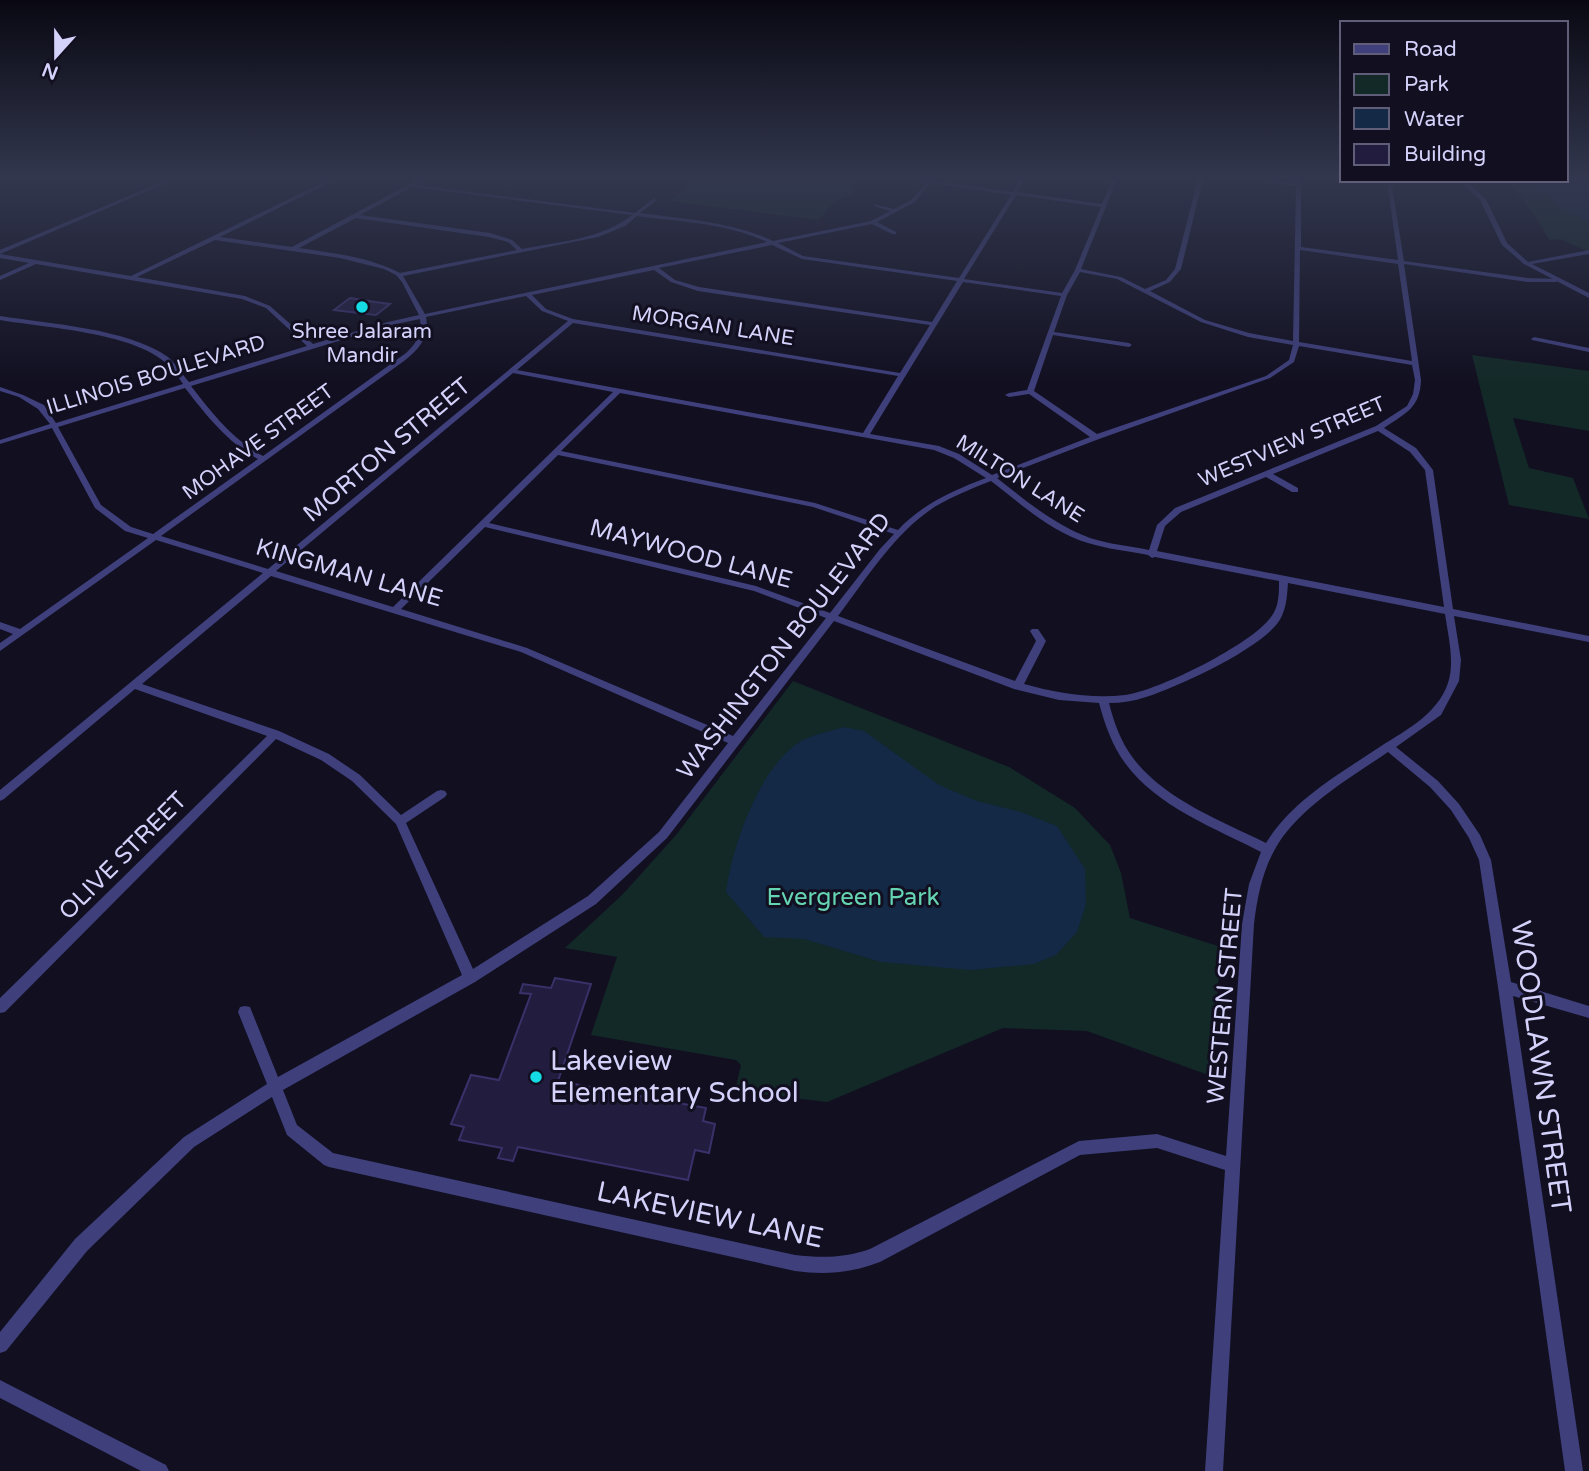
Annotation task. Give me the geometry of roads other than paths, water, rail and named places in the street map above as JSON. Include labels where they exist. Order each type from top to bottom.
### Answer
[{"type":"street","points":[[132,277],[194,248]]},
{"type":"street","points":[[276,248],[368,262],[400,275],[538,248]]},
{"type":"street","points":[[291,250],[295,248]]},
{"type":"street","points":[[517,248],[521,251]]},
{"type":"street","name":"ILLINOIS BOULEVARD","points":[[0,442],[310,345],[424,316],[755,248]]},
{"type":"street","points":[[781,248],[802,257],[1064,295]]},
{"type":"street","points":[[866,434],[980,248]]},
{"type":"street","points":[[1030,393],[1064,295],[1087,248]]},
{"type":"street","points":[[1146,291],[1168,281],[1178,269],[1183,248]]},
{"type":"street","points":[[1296,344],[1299,248],[1527,279],[1556,280]]},
{"type":"street","name":"WESTVIEW STREET","points":[[1152,555],[1161,524],[1178,510],[1378,428],[1410,407],[1417,394],[1418,380],[1413,363],[1397,248]]},
{"type":"street","points":[[1508,248],[1526,263],[1589,296]]},
{"type":"street","points":[[1526,263],[1589,252]]},
{"type":"street","points":[[0,254],[223,292],[260,303],[277,314],[310,345]]},
{"type":"street","points":[[0,278],[35,262]]},
{"type":"street","points":[[655,268],[673,281],[698,289],[933,324]]},
{"type":"street","points":[[1078,270],[1119,278],[1203,321],[1248,335],[1413,363]]},
{"type":"street","points":[[400,275],[424,316]]},
{"type":"street","name":"MORGAN LANE","points":[[527,294],[548,313],[572,321],[902,374]]},
{"type":"street","name":"MOHAVE STREET","points":[[0,648],[409,354],[425,332],[424,316]]},
{"type":"street","points":[[0,318],[142,345],[166,359],[228,437],[246,450],[264,458]]},
{"type":"street","name":"MORTON STREET","points":[[0,796],[572,321]]},
{"type":"street","points":[[1050,333],[1129,345]]},
{"type":"street","points":[[1534,338],[1589,350]]},
{"type":"street","name":"WASHINGTON BOULEVARD","points":[[0,1345],[81,1245],[189,1142],[273,1088],[470,978],[592,900],[663,835],[899,533],[931,506],[990,478],[1096,437],[1268,377],[1292,360],[1296,344]]},
{"type":"street","name":"MILTON LANE","points":[[512,372],[942,449],[970,463],[1040,517],[1066,532],[1097,543],[1589,639]]},
{"type":"street","name":"KINGMAN LANE","points":[[0,389],[41,407],[54,425],[98,506],[128,529],[524,650],[736,742]]},
{"type":"street","points":[[395,610],[618,391]]},
{"type":"street","points":[[1009,395],[1030,393],[1096,437]]},
{"type":"street","name":"WESTERN STREET","points":[[1214,1471],[1231,1165],[1250,905],[1268,850],[1284,826],[1310,803],[1426,722],[1437,712],[1454,681],[1456,660],[1451,612],[1429,470],[1404,442],[1378,428]]},
{"type":"street","points":[[556,453],[815,505],[899,533]]},
{"type":"street","points":[[1267,474],[1295,490]]},
{"type":"street","name":"MAYWOOD LANE","points":[[483,524],[756,589],[1018,686],[1061,697],[1103,700],[1139,696],[1163,688],[1252,639],[1276,618],[1283,602],[1284,580]]},
{"type":"street","points":[[0,625],[21,633]]},
{"type":"street","points":[[1018,686],[1041,641],[1035,631]]},
{"type":"street","points":[[134,685],[309,748],[356,778],[400,821],[470,978]]},
{"type":"street","points":[[1103,700],[1116,741],[1144,776],[1174,799],[1268,850]]},
{"type":"street","name":"OLIVE STREET","points":[[0,1007],[275,734]]},
{"type":"street","name":"WOODLAWN STREET","points":[[1389,747],[1445,794],[1480,847],[1492,897],[1574,1471]]},
{"type":"street","points":[[400,821],[441,794]]},
{"type":"street","points":[[1505,987],[1589,1012]]},
{"type":"street","points":[[245,1012],[273,1088]]},
{"type":"street","name":"LAKEVIEW LANE","points":[[273,1088],[292,1130],[329,1160],[812,1265],[836,1267],[874,1256],[1079,1148],[1157,1141],[1231,1165]]},
{"type":"street","points":[[0,1389],[160,1471]]},
{"type":"water","points":[[844,727],[864,731],[939,785],[977,801],[1021,812],[1057,826],[1085,869],[1086,904],[1077,932],[1056,955],[1034,964],[971,970],[881,962],[804,939],[764,937],[726,892],[742,830],[761,787],[788,752],[803,740]]},
{"type":"place","name":"Shree Jalaram Mandir","points":[[362,307]]},
{"type":"place","name":"Lakeview Elementary School","points":[[536,1077]]},
{"type":"park label","name":"Evergreen Park","points":[[853,897]]}]
